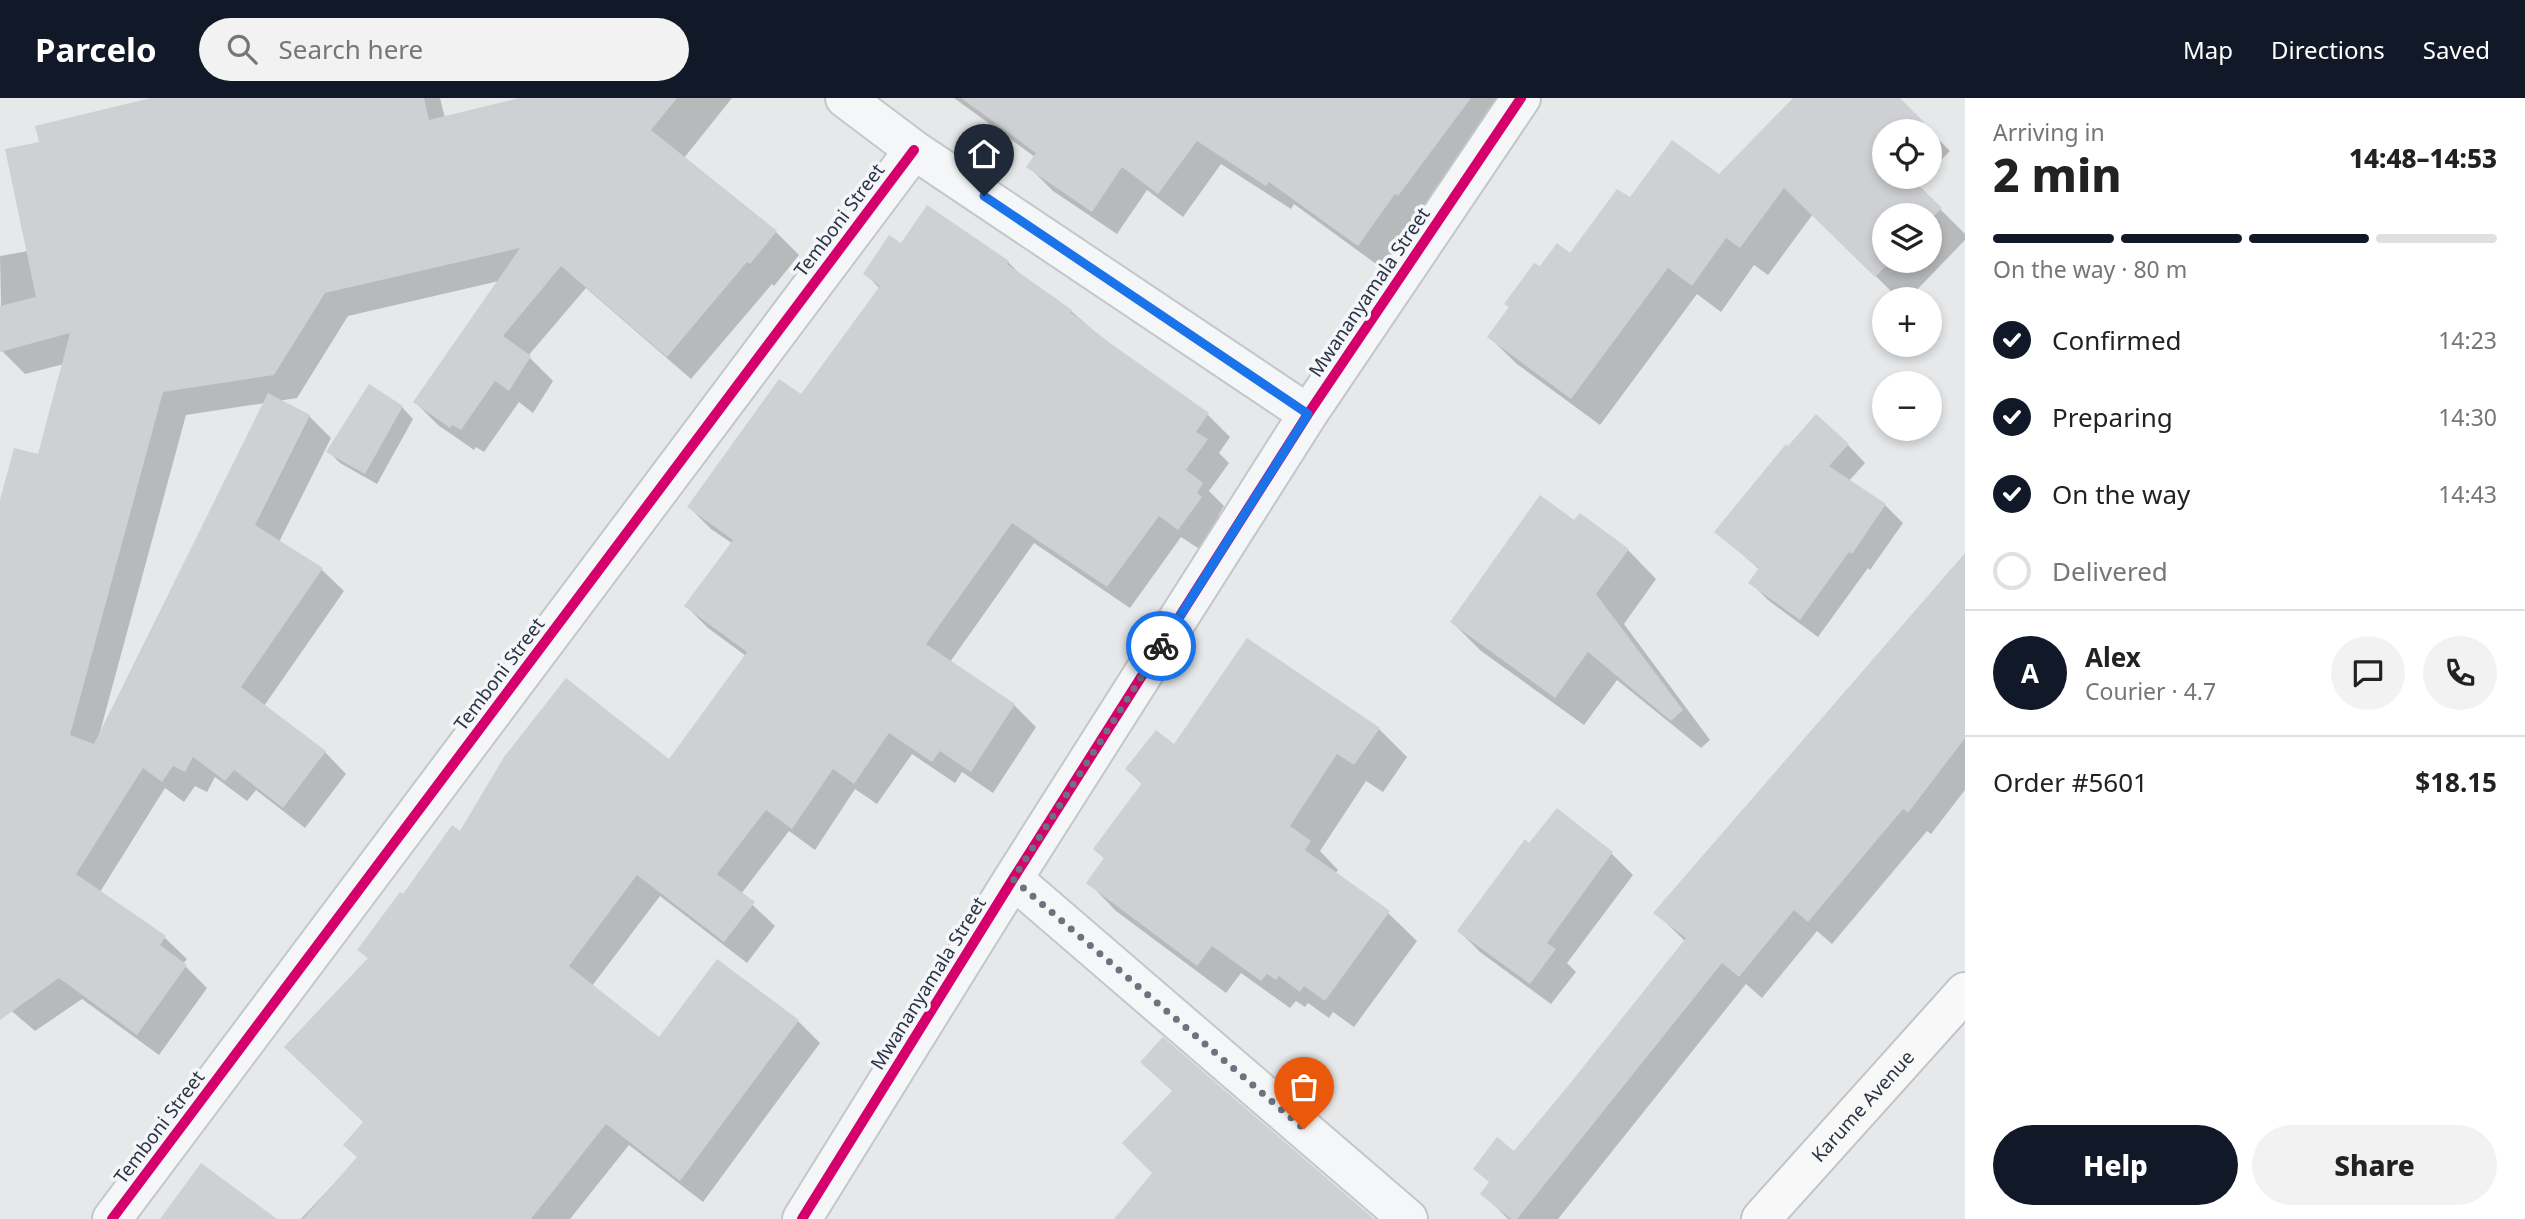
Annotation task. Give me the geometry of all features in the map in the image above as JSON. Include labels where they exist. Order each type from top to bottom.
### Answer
[{"type":"main road","name":"Karume Avenue","points":[[1760,1219],[1965,992]]},
{"type":"street","points":[[845,98],[914,149],[1308,414]]},
{"type":"street","name":"Mwananyamala Street","points":[[802,1219],[1013,879],[1308,414],[1521,98]]},
{"type":"street","name":"Temboni Street","points":[[112,1219],[914,149]]},
{"type":"street","points":[[1013,879],[1408,1219]]},
{"type":"building","points":[[151,98],[424,98],[429,120],[519,98],[677,98],[651,130],[777,231],[750,264],[747,262],[667,357],[561,266],[503,336],[531,356],[509,391],[495,381],[461,430],[452,425],[450,428],[413,402],[520,248],[325,293],[274,375],[163,392],[70,735],[94,744],[268,393],[310,415],[255,525],[323,568],[241,687],[326,751],[283,808],[234,770],[225,781],[193,757],[185,772],[173,766],[162,782],[143,768],[76,874],[166,936],[160,945],[187,965],[137,1035],[59,978],[0,1020],[0,500],[14,448],[38,454],[70,333],[0,352],[0,306],[36,297],[5,149],[39,142],[35,126]]},
{"type":"building","points":[[961,98],[1471,98],[1398,196],[1395,194],[1358,246],[1269,182],[1266,186],[1197,141],[1158,194],[1122,167],[1092,212],[1026,167],[1036,153]]},
{"type":"building","points":[[1793,98],[1900,98],[1921,119],[1872,119],[1872,189],[1922,189],[1937,203],[1872,203],[1872,273],[1879,273],[1875,277],[1784,188],[1740,248],[1726,238],[1692,286],[1668,268],[1571,399],[1487,337],[1509,307],[1504,304],[1534,263],[1540,266],[1557,243],[1570,253],[1617,189],[1630,197],[1672,140],[1719,174]]},
{"type":"building","points":[[927,205],[1009,261],[1007,264],[1072,310],[1070,312],[1110,343],[1209,413],[1196,432],[1208,439],[1186,470],[1203,483],[1197,493],[1202,497],[1178,530],[1159,516],[1107,587],[1012,523],[926,644],[1015,704],[971,772],[940,751],[932,762],[889,733],[854,784],[833,769],[792,829],[766,810],[717,874],[755,902],[724,942],[637,875],[569,966],[659,1037],[717,959],[799,1020],[680,1181],[606,1124],[531,1219],[303,1219],[357,1157],[343,1145],[363,1122],[284,1047],[368,958],[357,950],[400,892],[403,894],[452,825],[460,831],[504,757],[566,678],[669,759],[747,652],[684,606],[733,540],[687,507],[779,379],[801,394],[880,286],[863,274],[889,235],[901,243]]},
{"type":"building","points":[[369,384],[403,406],[365,474],[326,452]]},
{"type":"building","points":[[1816,414],[1849,444],[1829,466],[1886,504],[1852,554],[1849,552],[1800,620],[1748,583],[1759,568],[1714,532],[1786,444],[1788,446]]},
{"type":"building","points":[[1540,495],[1574,520],[1580,513],[1629,549],[1596,594],[1683,710],[1671,721],[1588,652],[1555,698],[1450,622]]},
{"type":"building","points":[[1965,553],[1965,738],[1908,813],[1903,809],[1808,922],[1794,910],[1739,977],[1722,963],[1517,1219],[1511,1219],[1480,1194],[1489,1182],[1473,1169],[1497,1137],[1514,1151],[1568,1086],[1686,938],[1653,913]]},
{"type":"building","points":[[1247,638],[1380,728],[1354,765],[1337,754],[1290,826],[1311,841],[1305,850],[1390,911],[1325,1001],[1304,986],[1300,992],[1279,976],[1276,980],[1267,974],[1261,981],[1212,946],[1197,966],[1086,883],[1104,858],[1093,849],[1142,783],[1125,769],[1156,730],[1174,744]]},
{"type":"building","points":[[1557,808],[1613,852],[1547,943],[1556,949],[1530,984],[1457,931],[1525,839],[1529,843]]},
{"type":"building","points":[[1163,1037],[1374,1219],[1114,1219],[1152,1173],[1122,1143],[1172,1091],[1140,1062]]},
{"type":"building","points":[[201,1163],[277,1219],[160,1219]]},
{"type":"cycle path","points":[[802,1219],[1013,879],[1308,414],[1521,98]]},
{"type":"cycle path","points":[[112,1219],[914,150]]},
{"type":"way so far","points":[[1161,646],[1013,879],[1304,1129]]},
{"type":"route","points":[[984,196],[1308,414],[1161,646]]}]
